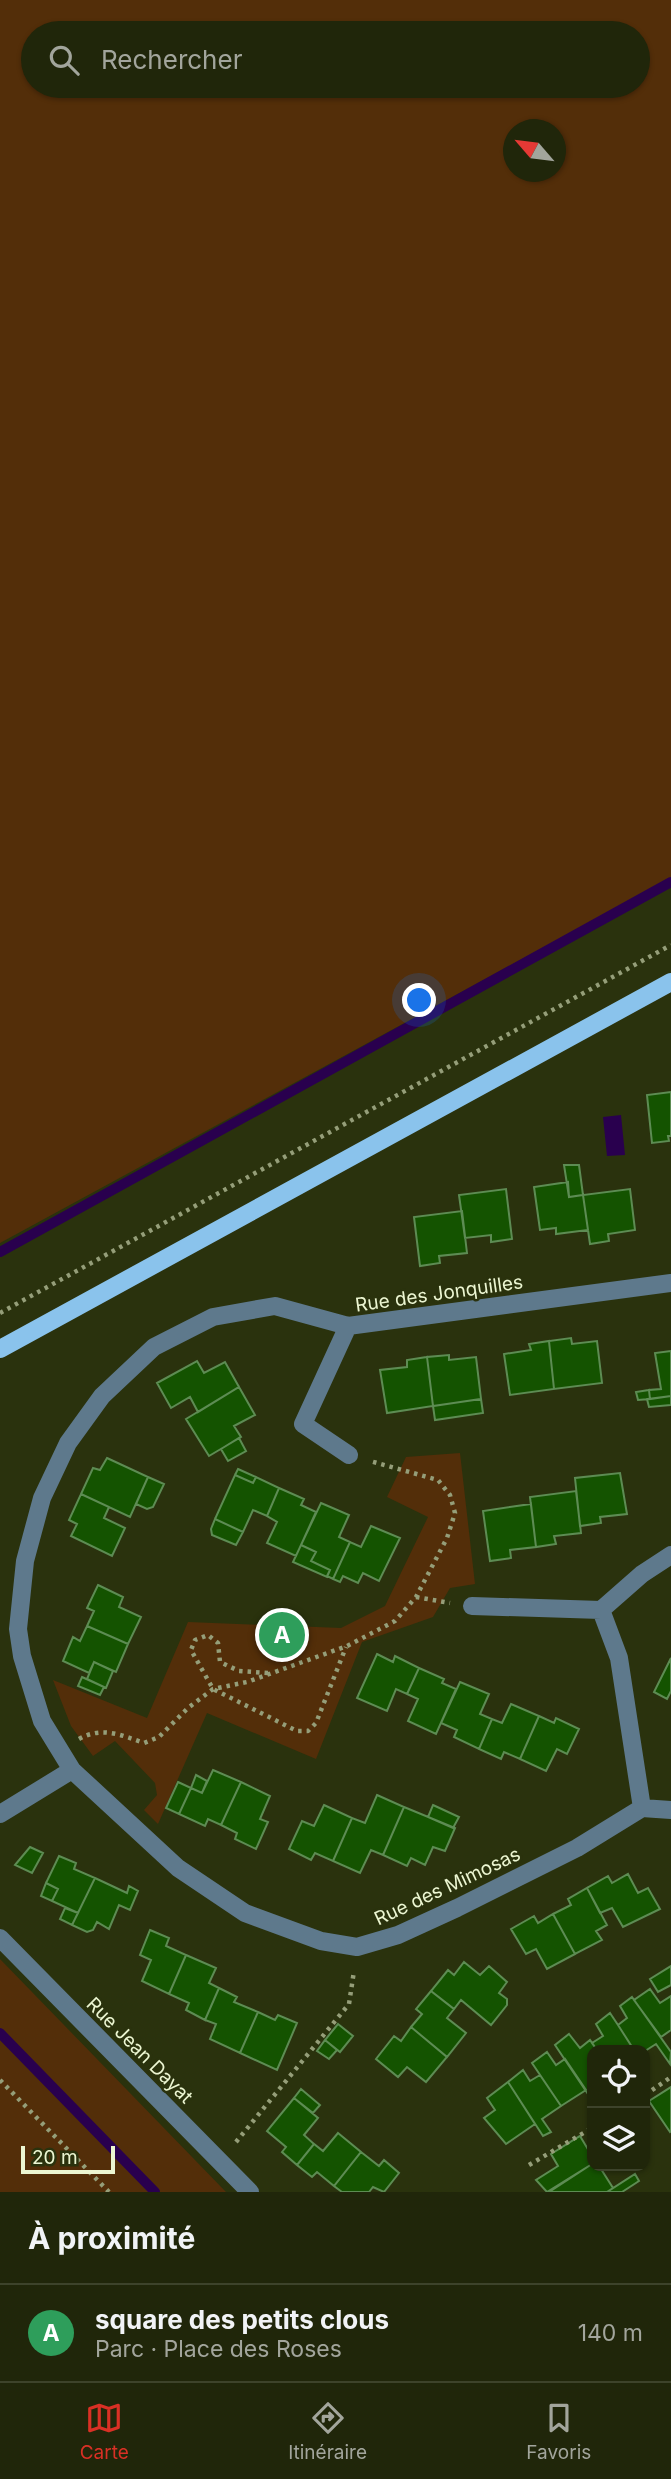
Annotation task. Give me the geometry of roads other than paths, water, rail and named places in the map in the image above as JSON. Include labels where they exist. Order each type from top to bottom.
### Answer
[{"type":"main road","points":[[0,1349],[671,982]]},
{"type":"street","name":"Rue des Jonquilles","points":[[72,1770],[42,1721],[22,1656],[9,1629],[42,1498],[68,1443],[102,1396],[154,1347],[213,1317],[275,1306],[348,1326],[671,1283]]},
{"type":"street","points":[[348,1326],[303,1424],[349,1455]]},
{"type":"street","points":[[472,1606],[601,1610],[642,1574],[671,1555]]},
{"type":"street","points":[[601,1610],[619,1658],[642,1808],[671,1810]]},
{"type":"street","points":[[0,1814],[72,1770]]},
{"type":"street","name":"Rue des Mimosas","points":[[72,1770],[178,1868],[245,1913],[321,1941],[357,1947],[398,1935],[457,1909],[577,1847],[642,1808]]},
{"type":"street","name":"Rue Jean Dayat","points":[[0,1938],[250,2192]]},
{"type":"waterway","points":[[0,1252],[671,882]]},
{"type":"waterway","points":[[0,2033],[155,2192]]},
{"type":"place","name":"square des petits clous","points":[[282,1635]]}]
